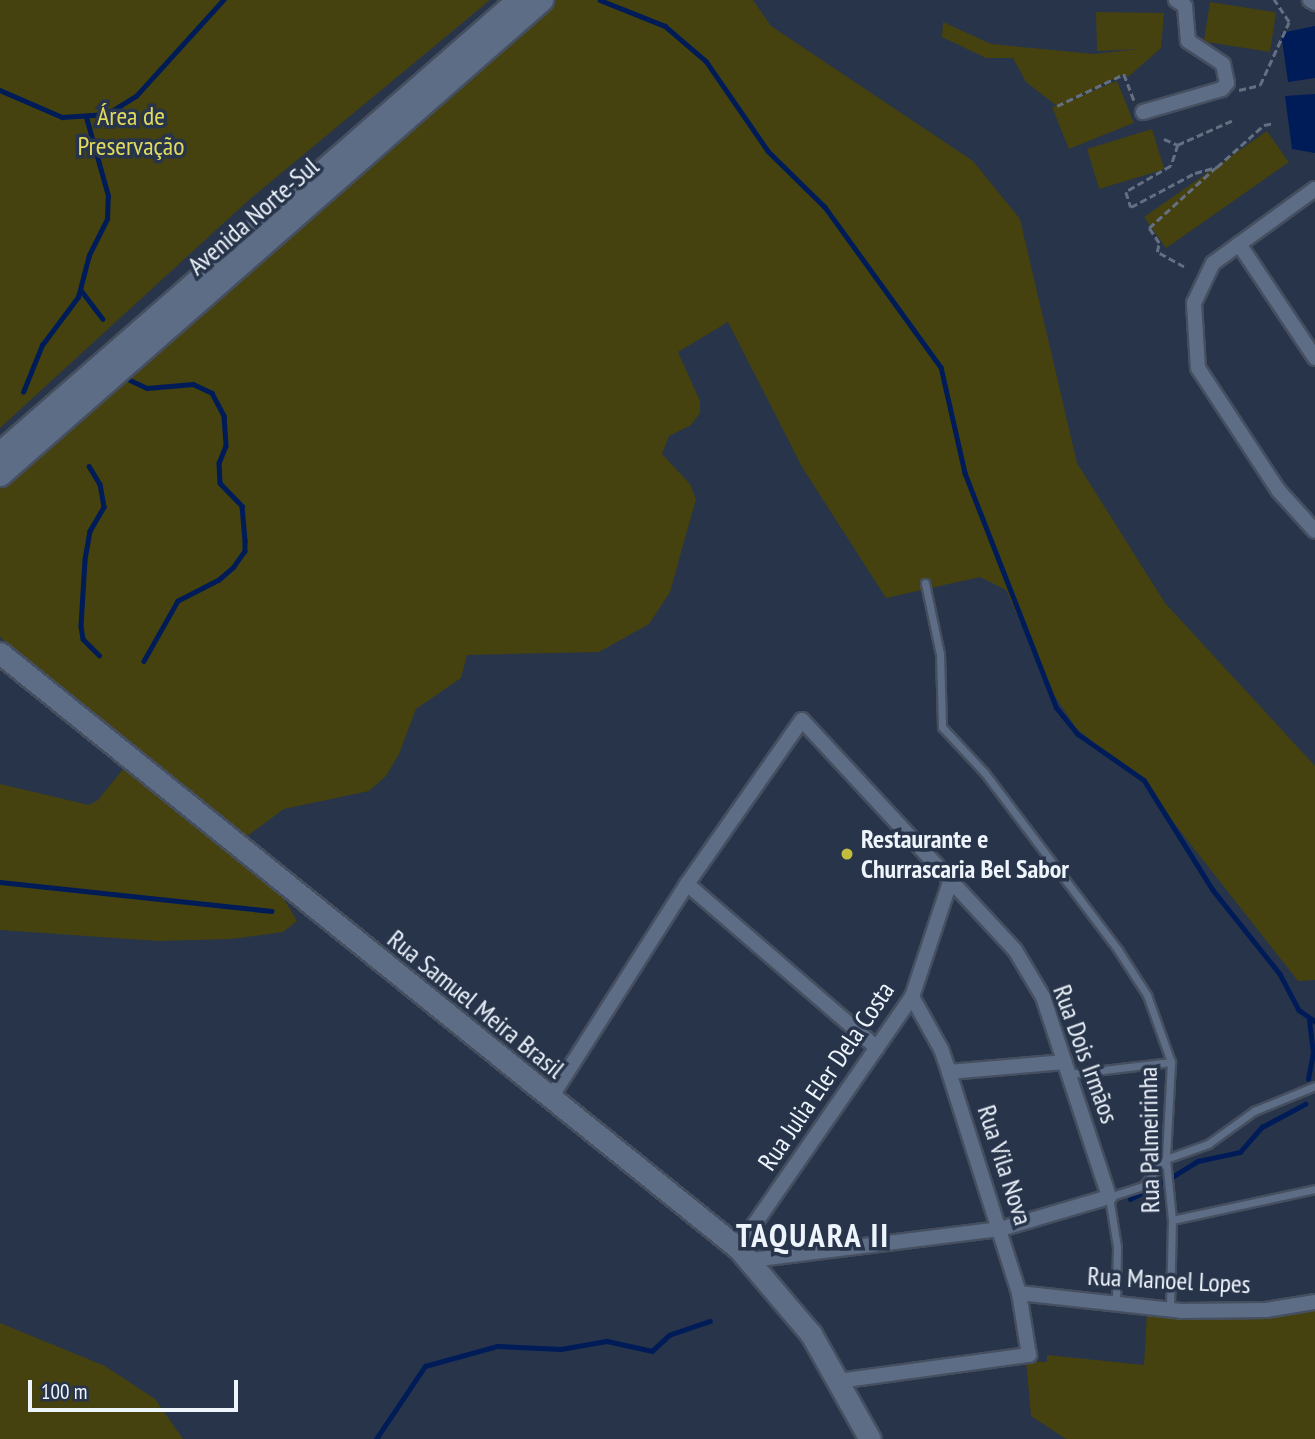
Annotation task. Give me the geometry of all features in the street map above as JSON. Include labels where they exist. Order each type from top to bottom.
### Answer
[{"type":"main road","name":"Avenida Norte-Sul","points":[[0,452],[517,0]]},
{"type":"main road","name":"Avenida Norte-Sul","points":[[0,475],[542,0]]},
{"type":"main road","name":"Rua Samuel Meira Brasil","points":[[0,653],[744,1254],[811,1334],[870,1439]]},
{"type":"street","points":[[1140,110],[1222,89],[1227,83],[1223,64],[1188,41],[1185,6],[1176,0]]},
{"type":"street","points":[[1310,0],[1315,3]]},
{"type":"street","points":[[1315,189],[1213,262],[1194,303],[1198,368],[1278,490],[1315,531]]},
{"type":"street","points":[[1239,244],[1315,358]]},
{"type":"street","name":"Rua Dois Irmãos","points":[[687,884],[802,720],[1015,950],[1043,997],[1109,1197]]},
{"type":"street","name":"Rua Julia Eler Dela Costa","points":[[744,1254],[912,997],[950,882]]},
{"type":"street","points":[[550,1099],[687,884],[877,1048]]},
{"type":"street","name":"Rua Vila Nova","points":[[838,1381],[1029,1355],[1019,1293],[949,1072],[912,997]]},
{"type":"street","points":[[949,1072],[1067,1068]]},
{"type":"street","points":[[744,1254],[1000,1229],[1109,1197]]},
{"type":"street","name":"Rua Manoel Lopes","points":[[1019,1293],[1170,1310],[1266,1310],[1315,1302]]},
{"type":"lane","name":"Rua Palmeirinha","points":[[925,583],[940,654],[942,727],[984,772],[1118,950],[1147,995],[1171,1062],[1166,1160],[1172,1220],[1170,1310]]},
{"type":"lane","points":[[1067,1068],[1171,1062]]},
{"type":"lane","points":[[1116,1304],[1117,1247],[1109,1197],[1143,1186],[1166,1160],[1216,1139],[1254,1111],[1315,1087]]},
{"type":"lane","points":[[1172,1220],[1315,1189]]},
{"type":"path","points":[[1237,91],[1260,85],[1289,22],[1274,0]]},
{"type":"path","points":[[1057,106],[1124,74],[1140,110]]},
{"type":"path","points":[[1164,139],[1178,145],[1232,121]]},
{"type":"path","points":[[1184,267],[1157,252],[1158,243],[1149,228],[1264,125],[1274,123]]},
{"type":"path","points":[[1178,145],[1171,166],[1126,192],[1131,207],[1195,173],[1217,167]]},
{"type":"green space","name":"Área de Preservação","points":[[0,0],[490,0],[250,199],[0,428]]},
{"type":"green space","points":[[555,0],[753,0],[771,26],[973,161],[1020,219],[1077,463],[1165,603],[1315,766],[1315,980],[1298,981],[1141,781],[1076,728],[1050,689],[1006,590],[980,577],[886,598],[802,467],[728,322],[678,352],[700,401],[700,413],[691,425],[669,436],[662,454],[690,484],[696,499],[670,592],[649,624],[599,652],[467,655],[461,678],[416,709],[399,754],[386,776],[369,791],[284,809],[236,844],[277,887],[297,921],[283,932],[231,939],[158,941],[0,930],[0,784],[89,805],[98,800],[133,757],[0,637],[0,489]]},
{"type":"green space","points":[[1210,2],[1276,12],[1270,52],[1204,42]]},
{"type":"green space","points":[[1096,12],[1164,13],[1161,48],[1128,77],[1124,74],[1057,106],[1026,82],[1013,58],[986,58],[942,37],[943,22],[991,44],[1094,54],[1140,49],[1097,51]]},
{"type":"green space","points":[[1117,81],[1134,123],[1069,149],[1052,107]]},
{"type":"green space","points":[[1152,129],[1164,169],[1099,189],[1087,149]]},
{"type":"green space","points":[[1267,131],[1289,162],[1166,248],[1144,217]]},
{"type":"green space","points":[[1315,1308],[1315,1439],[1066,1439],[1031,1416],[1026,1361],[1047,1362],[1047,1355],[1144,1365],[1147,1313]]},
{"type":"green space","points":[[0,1323],[105,1366],[155,1399],[183,1439],[0,1439]]},
{"type":"water","points":[[1315,26],[1315,78],[1288,82],[1281,33]]},
{"type":"water","points":[[1315,94],[1315,153],[1292,149],[1285,96]]},
{"type":"waterway","points":[[0,90],[62,117],[107,114],[136,96],[223,0]]},
{"type":"waterway","points":[[600,0],[665,26],[706,61],[768,151],[825,207],[941,367],[965,473],[1056,707],[1078,734],[1144,780],[1213,890],[1280,974],[1299,1010],[1315,1021]]},
{"type":"waterway","points":[[23,392],[42,345],[78,297],[89,255],[107,219],[108,196],[86,117]]},
{"type":"waterway","points":[[81,290],[103,319]]},
{"type":"waterway","points":[[130,380],[147,388],[193,384],[212,393],[224,416],[226,446],[219,463],[220,483],[242,506],[245,541],[245,551],[234,567],[219,580],[178,601],[144,661]]},
{"type":"waterway","points":[[89,466],[100,484],[104,507],[90,531],[85,560],[81,626],[83,639],[99,655]]},
{"type":"waterway","points":[[0,882],[271,911]]},
{"type":"waterway","points":[[1308,1079],[1313,1053],[1309,1019]]},
{"type":"waterway","points":[[1169,1179],[1198,1161],[1240,1152],[1262,1127],[1305,1104]]},
{"type":"waterway","points":[[1130,1199],[1165,1181]]},
{"type":"waterway","points":[[376,1439],[425,1366],[497,1346],[561,1349],[607,1341],[652,1351],[669,1335],[710,1321]]},
{"type":"place","name":"Restaurante e Churrascaria Bel Sabor","points":[[847,854]]},
{"type":"district","name":"TAQUARA II","points":[[813,1235]]}]
